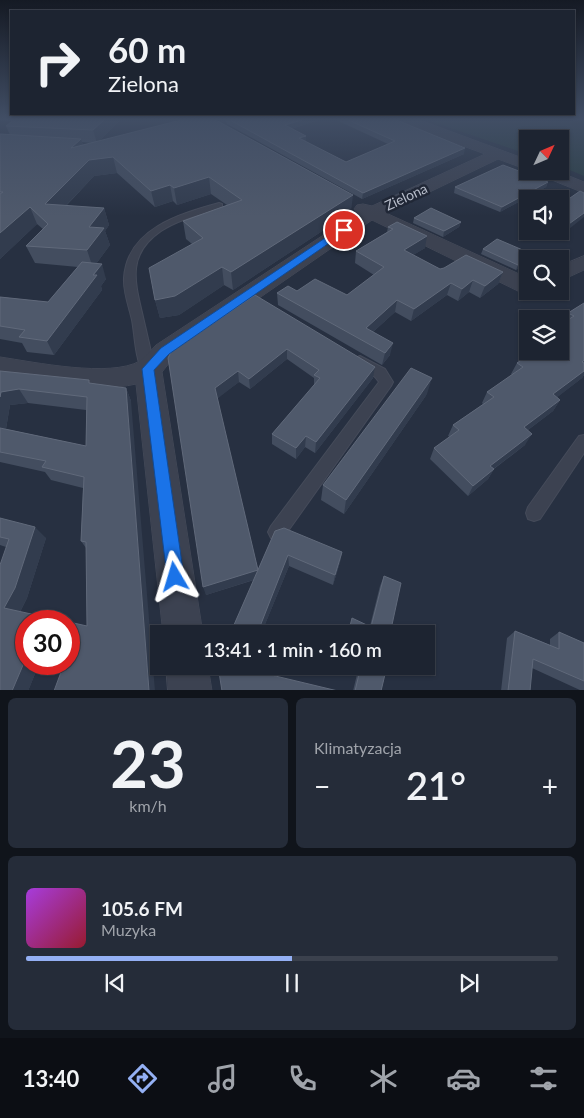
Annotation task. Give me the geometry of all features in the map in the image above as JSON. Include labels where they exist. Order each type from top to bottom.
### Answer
[{"type":"street","points":[[489,151],[519,162]]},
{"type":"street","name":"Zielona","points":[[148,369],[165,351],[253,297],[359,219],[497,154]]},
{"type":"street","points":[[565,180],[584,188]]},
{"type":"street","points":[[350,202],[519,283]]},
{"type":"street","points":[[569,270],[584,262]]},
{"type":"street","points":[[0,366],[93,378],[126,377],[148,369],[182,625]]},
{"type":"street","points":[[188,675],[190,690]]},
{"type":"lane","points":[[148,369],[129,280],[129,266],[142,244],[160,226],[218,206]]},
{"type":"lane","points":[[276,532],[386,382],[380,373],[347,353]]},
{"type":"lane","points":[[534,513],[584,440]]},
{"type":"green space","points":[[569,151],[584,151],[584,176],[569,170]]},
{"type":"building","points":[[0,151],[273,151],[353,195],[231,272],[222,267],[175,296],[155,300],[149,268],[203,238],[183,221],[242,200],[209,177],[174,188],[170,185],[151,191],[113,157],[89,160],[45,204],[104,208],[89,227],[104,228],[87,250],[26,246],[48,224],[30,207],[0,233],[0,194],[3,192],[0,192]]},
{"type":"building","points":[[287,151],[325,151],[346,162],[371,151],[458,151],[363,193]]},
{"type":"building","points":[[503,165],[519,171],[519,180],[543,180],[548,182],[533,190],[519,190],[519,198],[502,207],[455,187]]},
{"type":"building","points":[[580,191],[584,193],[584,213],[569,224],[569,199]]},
{"type":"building","points":[[431,208],[461,222],[444,231],[414,218]]},
{"type":"building","points":[[397,222],[427,236],[404,250],[440,269],[466,255],[503,272],[485,286],[473,280],[462,289],[451,283],[414,309],[397,300],[366,328],[393,343],[385,353],[277,293],[288,286],[297,291],[315,279],[347,295],[384,267],[356,251],[393,229],[388,227]]},
{"type":"building","points":[[497,239],[523,250],[519,250],[518,265],[483,249]]},
{"type":"building","points":[[82,262],[102,264],[93,275],[97,275],[47,341],[19,337],[25,330],[0,326],[0,297],[48,302]]},
{"type":"building","points":[[255,295],[375,367],[316,442],[306,436],[296,448],[272,434],[320,378],[314,375],[319,370],[287,349],[249,379],[238,371],[215,388],[258,570],[203,587],[168,358],[171,352]]},
{"type":"building","points":[[584,303],[584,360],[582,362],[584,363],[584,371],[553,394],[560,400],[524,427],[532,434],[490,466],[494,469],[473,486],[434,448],[459,430],[453,425],[494,397],[487,392],[523,367],[517,363],[521,360],[569,360],[569,319],[574,316],[569,312]]},
{"type":"building","points":[[411,368],[432,378],[346,500],[323,485]]},
{"type":"building","points":[[0,371],[89,380],[89,383],[126,388],[149,690],[54,690],[60,675],[80,675],[80,624],[87,626],[86,542],[81,541],[84,477],[42,467],[46,461],[0,452],[0,428],[86,446],[87,397],[19,389],[1,392],[0,397]]},
{"type":"building","points":[[0,518],[35,527],[15,588],[4,608],[15,610],[15,675],[19,675],[12,690],[0,690],[0,565],[9,539],[0,537]]},
{"type":"building","points":[[284,528],[342,552],[335,575],[288,555],[261,625],[234,625],[275,531]]},
{"type":"building","points":[[384,576],[401,583],[392,625],[372,625]]},
{"type":"building","points":[[352,618],[367,625],[350,625]]},
{"type":"building","points":[[515,631],[559,649],[559,632],[584,643],[584,681],[533,659],[530,690],[508,690]]},
{"type":"building","points":[[219,675],[271,675],[334,690],[222,690]]},
{"type":"building","points":[[359,675],[385,675],[381,690],[355,690]]},
{"type":"route","points":[[175,577],[148,369],[165,351],[344,230]]}]
